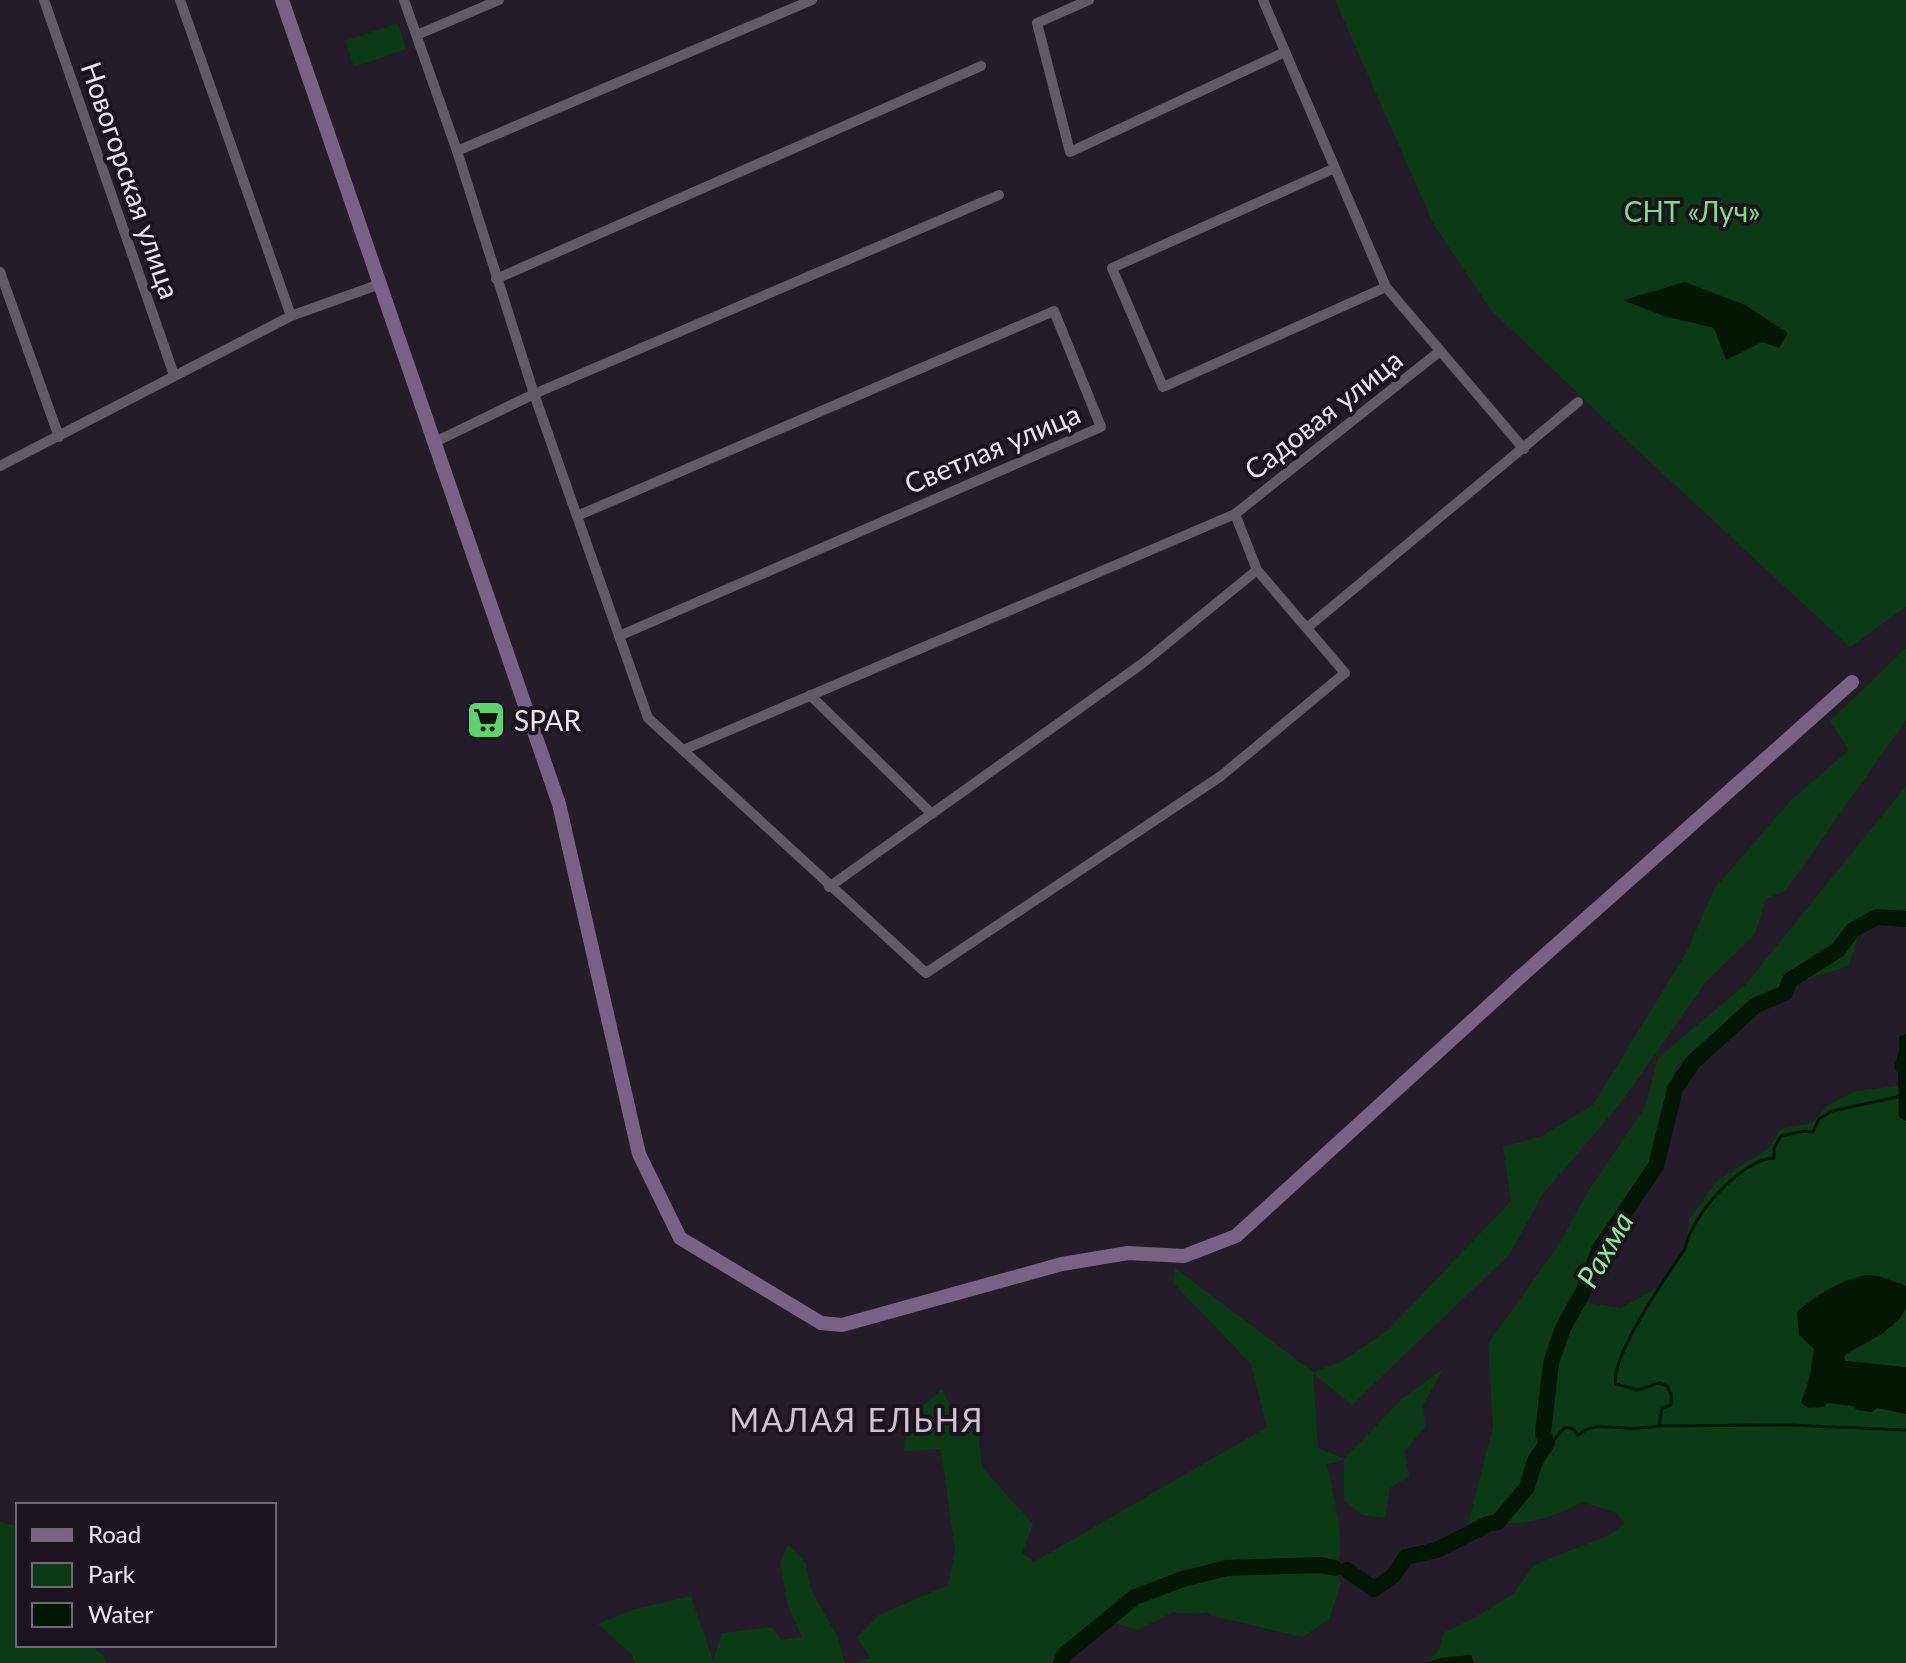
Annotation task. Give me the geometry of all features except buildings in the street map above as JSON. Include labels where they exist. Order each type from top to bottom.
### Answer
[{"type":"street","name":"Новогорская улица","points":[[44,0],[174,375]]},
{"type":"street","points":[[180,0],[291,316]]},
{"type":"street","points":[[282,0],[564,821],[639,1154],[680,1238],[821,1323],[842,1325],[1062,1264],[1128,1253],[1184,1256],[1236,1236],[1518,979],[1852,682]]},
{"type":"street","points":[[404,0],[457,151],[534,394],[648,718],[926,973],[1221,776],[1345,673],[1257,570],[1235,514],[683,750]]},
{"type":"street","points":[[417,35],[499,0]]},
{"type":"street","points":[[457,151],[812,0]]},
{"type":"street","points":[[1089,0],[1037,23],[1070,152],[1285,52]]},
{"type":"street","name":"Садовая улица","points":[[1263,0],[1386,287],[1524,449]]},
{"type":"street","points":[[496,279],[981,66]]},
{"type":"street","points":[[1335,168],[1112,268],[1163,387],[1386,287]]},
{"type":"street","points":[[435,442],[534,394],[999,195]]},
{"type":"street","points":[[0,272],[59,437]]},
{"type":"street","points":[[0,466],[291,316],[380,284]]},
{"type":"street","name":"Светлая улица","points":[[577,516],[1054,311],[1101,427],[619,636]]},
{"type":"street","name":"Садовая улица","points":[[1235,514],[1440,351]]},
{"type":"street","points":[[1308,627],[1578,402]]},
{"type":"street","points":[[829,887],[1143,663],[1257,570]]},
{"type":"street","points":[[810,695],[932,814]]},
{"type":"green space","name":"СНТ «Луч»","points":[[1335,0],[1906,0],[1906,607],[1850,647],[1491,310],[1434,225]]},
{"type":"green space","points":[[398,23],[406,49],[354,67],[345,41]]},
{"type":"green space","points":[[1906,648],[1906,720],[1786,890],[1766,899],[1755,934],[1705,983],[1620,1104],[1542,1195],[1510,1254],[1352,1405],[1313,1373],[1318,1448],[1344,1459],[1403,1398],[1443,1369],[1423,1405],[1425,1427],[1405,1451],[1409,1476],[1390,1488],[1385,1518],[1362,1515],[1344,1500],[1344,1460],[1327,1464],[1340,1534],[1339,1560],[1335,1568],[1341,1583],[1329,1619],[1303,1637],[1212,1616],[1207,1612],[1173,1612],[1137,1630],[1106,1620],[1064,1655],[1061,1663],[854,1663],[870,1658],[857,1637],[879,1615],[948,1585],[955,1550],[941,1449],[904,1451],[906,1421],[942,1389],[959,1424],[978,1431],[982,1467],[1033,1524],[1022,1553],[1034,1562],[1267,1427],[1251,1364],[1173,1283],[1175,1268],[1313,1372],[1343,1361],[1389,1329],[1511,1201],[1503,1147],[1542,1136],[1593,1105],[1686,953],[1715,888],[1791,800],[1849,750],[1830,721]]},
{"type":"green space","points":[[1906,786],[1906,909],[1869,911],[1848,966],[1778,989],[1676,1066],[1650,1166],[1588,1260],[1556,1332],[1552,1358],[1563,1328],[1588,1303],[1621,1308],[1660,1286],[1685,1249],[1689,1220],[1717,1181],[1768,1149],[1781,1129],[1812,1123],[1827,1106],[1855,1091],[1898,1086],[1899,1117],[1906,1121],[1906,1286],[1901,1282],[1809,1345],[1814,1349],[1812,1374],[1824,1407],[1827,1403],[1854,1406],[1857,1410],[1872,1412],[1877,1408],[1906,1414],[1906,1663],[1474,1663],[1470,1655],[1427,1662],[1439,1650],[1443,1633],[1514,1593],[1534,1565],[1607,1536],[1625,1524],[1615,1512],[1582,1502],[1542,1519],[1520,1523],[1498,1522],[1527,1487],[1535,1461],[1547,1443],[1543,1433],[1549,1379],[1538,1445],[1522,1484],[1492,1516],[1468,1524],[1493,1427],[1488,1344],[1559,1244],[1589,1190],[1645,1107],[1658,1058],[1745,985]]},
{"type":"green space","points":[[1906,1308],[1906,1367],[1845,1361],[1843,1358],[1846,1354],[1892,1326]]},
{"type":"green space","points":[[0,1522],[16,1526],[16,1647],[95,1647],[96,1651],[103,1654],[106,1663],[0,1663]]},
{"type":"green space","points":[[788,1544],[806,1563],[811,1589],[838,1638],[845,1663],[635,1663],[632,1655],[598,1624],[632,1610],[691,1596],[713,1661],[722,1633],[772,1627],[781,1640],[802,1637],[788,1606],[780,1563]]},
{"type":"water","points":[[1685,282],[1745,305],[1788,333],[1779,348],[1762,342],[1726,360],[1714,328],[1664,316],[1623,300]]},
{"type":"water","points":[[1906,1034],[1906,1121],[1899,1117],[1898,1073],[1894,1068],[1899,1037]]},
{"type":"water","points":[[1865,1275],[1879,1276],[1906,1286],[1906,1308],[1901,1317],[1882,1334],[1844,1358],[1845,1361],[1906,1367],[1906,1414],[1877,1408],[1872,1412],[1857,1410],[1853,1406],[1827,1403],[1824,1407],[1809,1408],[1801,1403],[1814,1349],[1799,1335],[1797,1312],[1829,1289]]},
{"type":"water","points":[[1471,1655],[1474,1663],[1425,1663],[1441,1658]]},
{"type":"waterway","name":"Рахма","points":[[1347,1570],[1374,1589],[1393,1576],[1406,1557],[1437,1550],[1498,1522],[1527,1487],[1535,1461],[1547,1443],[1543,1433],[1551,1363],[1563,1328],[1583,1292],[1599,1250],[1656,1166],[1675,1089],[1693,1062],[1756,1005],[1785,993],[1790,980],[1838,950],[1853,930],[1877,917],[1906,919]]},
{"type":"waterway","points":[[1547,1443],[1552,1442],[1565,1427],[1573,1429],[1578,1435],[1596,1427],[1659,1426],[1662,1408],[1671,1405],[1667,1386],[1659,1383],[1638,1390],[1616,1384],[1616,1372],[1631,1336],[1685,1249],[1696,1221],[1733,1179],[1747,1168],[1774,1158],[1774,1148],[1781,1136],[1813,1132],[1819,1119],[1832,1111],[1897,1097]]},
{"type":"waterway","points":[[1659,1426],[1789,1425],[1906,1430]]},
{"type":"waterway","name":"Рахма","points":[[1061,1663],[1064,1655],[1135,1597],[1183,1579],[1227,1568],[1320,1565],[1335,1568]]},
{"type":"place","name":"SPAR","points":[[486,720]]},
{"type":"district","name":"МАЛАЯ ЕЛЬНЯ","points":[[857,1419]]}]
